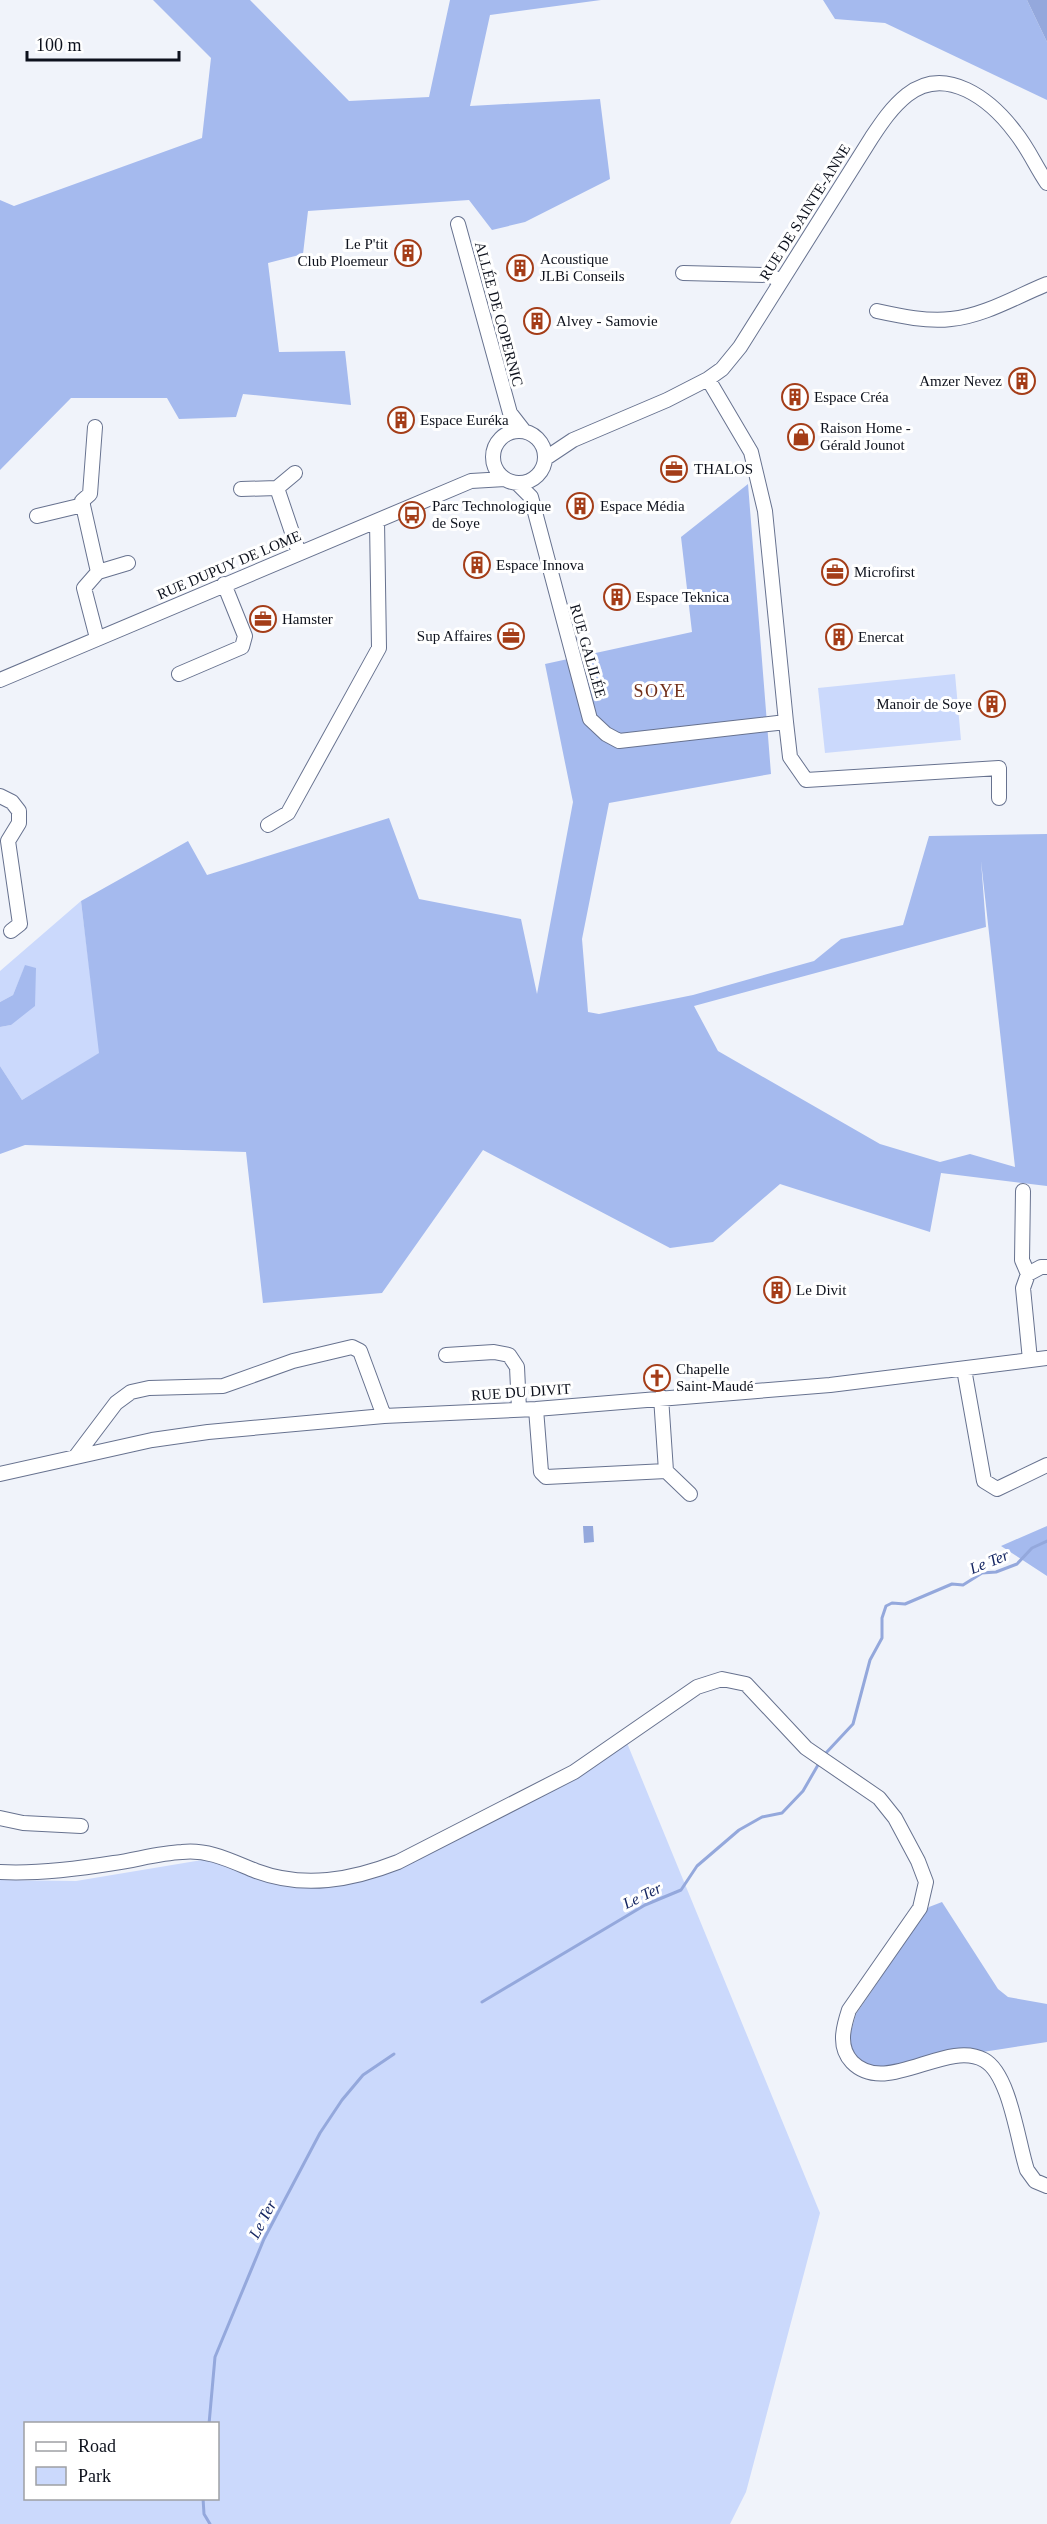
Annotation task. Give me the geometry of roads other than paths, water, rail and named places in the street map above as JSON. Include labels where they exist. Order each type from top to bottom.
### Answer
[{"type":"street","name":"RUE DE SAINTE-ANNE","points":[[546,458],[573,440],[667,400],[708,379],[722,369],[740,347],[890,111],[909,94],[929,83],[945,82],[964,88],[990,105],[1016,133],[1047,183]]},
{"type":"street","name":"ALLÉE DE COPERNIC","points":[[458,224],[510,413],[524,431]]},
{"type":"street","points":[[683,273],[769,275],[781,281]]},
{"type":"street","points":[[877,311],[949,320],[968,316],[1047,284]]},
{"type":"street","points":[[708,379],[751,452],[763,500],[790,756],[806,780],[999,768],[999,798]]},
{"type":"street","name":"ALLÉE DE COPERNIC","points":[[505,434],[510,413]]},
{"type":"street","points":[[95,427],[90,494],[82,501],[98,572]]},
{"type":"street","points":[[512,482],[535,478],[541,472],[546,458],[540,440],[524,431],[505,434],[495,446],[492,459],[497,471],[531,497]]},
{"type":"street","name":"RUE DE SAINTE-ANNE","points":[[540,440],[573,440]]},
{"type":"street","name":"RUE DUPUY DE LOME","points":[[0,680],[471,481],[492,459]]},
{"type":"street","points":[[241,489],[277,488],[295,473]]},
{"type":"street","name":"RUE GALILÉE","points":[[535,478],[531,497],[590,719],[606,734],[619,741],[786,722]]},
{"type":"street","name":"RUE DUPUY DE LOME","points":[[471,481],[512,482]]},
{"type":"street","points":[[277,488],[299,553]]},
{"type":"street","points":[[37,516],[83,506]]},
{"type":"street","points":[[268,825],[288,813],[379,648],[377,521]]},
{"type":"street","points":[[97,638],[84,588],[98,572],[128,563]]},
{"type":"street","points":[[179,674],[242,647],[245,636],[224,584]]},
{"type":"street","points":[[0,796],[12,802],[20,811],[19,822],[8,841],[20,924],[11,931]]},
{"type":"street","points":[[1023,1191],[1022,1260],[1028,1274]]},
{"type":"street","points":[[1030,1360],[1023,1288],[1028,1274],[1041,1267],[1047,1267]]},
{"type":"street","points":[[76,1456],[116,1403],[131,1392],[149,1388],[223,1386],[293,1361],[352,1347],[360,1351],[384,1416]]},
{"type":"street","points":[[446,1355],[494,1352],[509,1355],[517,1367],[519,1409]]},
{"type":"street","name":"RUE DU DIVIT","points":[[0,1474],[152,1440],[208,1432],[384,1416],[536,1408],[830,1385],[1047,1358]]},
{"type":"street","points":[[964,1369],[984,1481],[997,1489],[1047,1465]]},
{"type":"street","points":[[661,1397],[666,1471],[690,1494]]},
{"type":"street","points":[[536,1408],[541,1472],[546,1478],[666,1471]]},
{"type":"street","points":[[0,1872],[82,1867],[182,1851],[202,1852],[231,1859],[283,1879],[341,1880],[369,1873],[398,1862],[574,1772],[697,1688],[713,1680],[738,1682],[754,1690],[806,1748],[879,1798],[908,1841],[926,1882],[925,1894],[914,1920],[849,2010],[843,2028],[843,2050],[848,2058],[862,2070],[887,2074],[963,2056],[984,2060],[996,2069],[1004,2088],[1027,2170],[1035,2181],[1047,2186]]},
{"type":"street","points":[[0,1818],[24,1823],[81,1826]]},
{"type":"waterway","name":"Le Ter","points":[[825,1754],[853,1724],[870,1660],[882,1638],[882,1618],[886,1606],[892,1603],[905,1604],[952,1584],[963,1585],[982,1573],[996,1572],[1017,1564],[1032,1548],[1047,1541]]},
{"type":"waterway","name":"Le Ter","points":[[482,2002],[645,1905],[681,1890],[697,1866],[739,1830],[762,1817],[782,1813],[803,1791],[818,1765]]},
{"type":"waterway","name":"Le Ter","points":[[209,2422],[215,2357],[264,2239],[320,2133],[342,2100],[363,2075],[394,2054]]},
{"type":"waterway","name":"Le Ter","points":[[203,2500],[204,2514],[210,2524]]},
{"type":"place","name":"Le P'tit Club Ploemeur","points":[[408,253]]},
{"type":"place","name":"Acoustique JLBi Conseils","points":[[520,268]]},
{"type":"place","name":"Alvey - Samovie","points":[[537,321]]},
{"type":"place","name":"Amzer Nevez","points":[[1022,381]]},
{"type":"place","name":"Espace Créa","points":[[795,397]]},
{"type":"place","name":"Espace Euréka","points":[[401,420]]},
{"type":"place","name":"Raison Home - Gérald Jounot","points":[[801,437]]},
{"type":"place","name":"THALOS","points":[[674,469]]},
{"type":"place","name":"Espace Média","points":[[580,506]]},
{"type":"place","name":"Parc Technologique de Soye","points":[[412,515]]},
{"type":"place","name":"Espace Innova","points":[[477,565]]},
{"type":"place","name":"Microfirst","points":[[835,572]]},
{"type":"place","name":"Espace Teknica","points":[[617,597]]},
{"type":"place","name":"Hamster","points":[[263,619]]},
{"type":"place","name":"Sup Affaires","points":[[511,636]]},
{"type":"place","name":"Enercat","points":[[839,637]]},
{"type":"place","name":"Manoir de Soye","points":[[992,704]]},
{"type":"place","name":"Le Divit","points":[[777,1290]]},
{"type":"place","name":"Chapelle Saint-Maudé","points":[[657,1378]]},
{"type":"district","name":"SOYE","points":[[660,691]]}]
